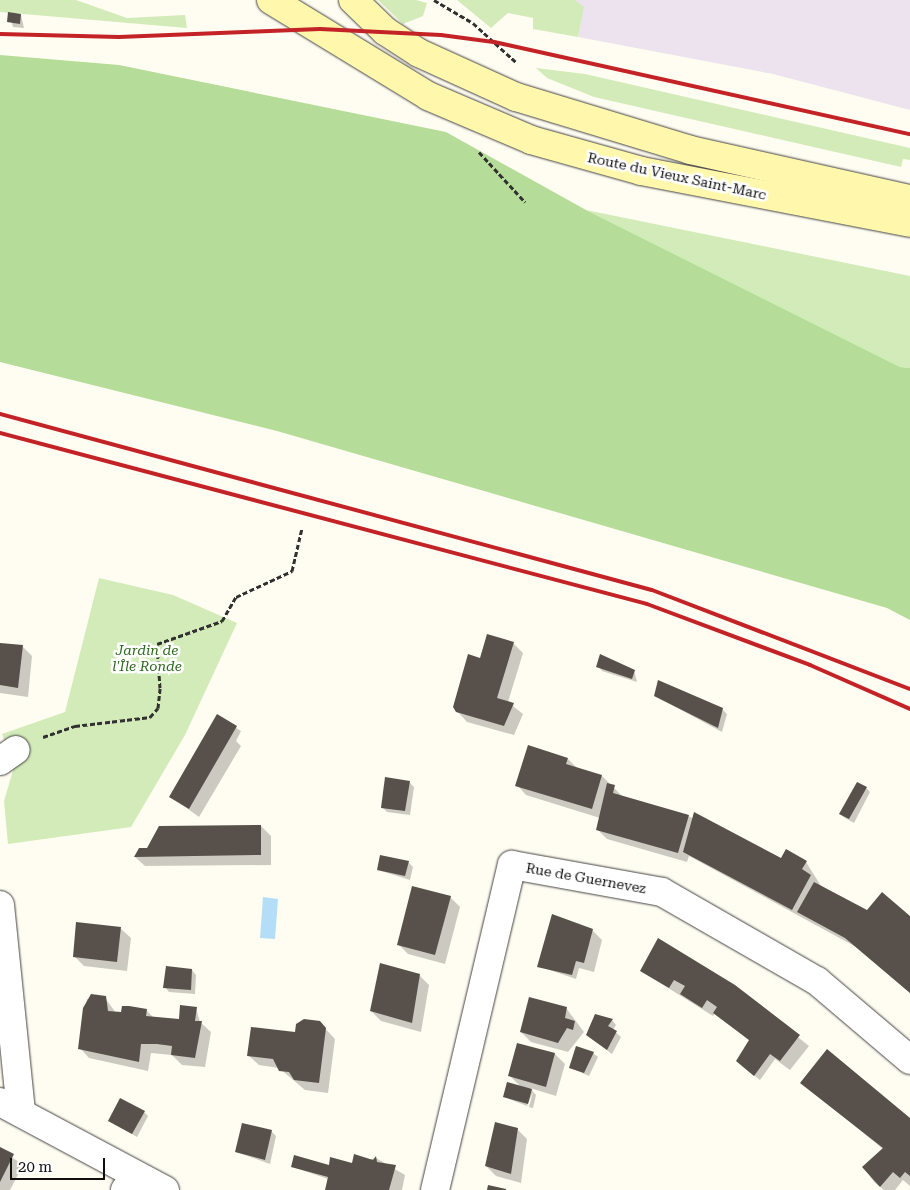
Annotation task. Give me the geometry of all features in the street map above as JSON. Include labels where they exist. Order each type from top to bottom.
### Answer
[{"type":"main road","name":"Route du Vieux Saint-Marc","points":[[271,0],[428,96],[531,140],[641,171],[910,223]]},
{"type":"main road","name":"Route du Vieux Saint-Marc","points":[[352,0],[385,31],[419,53],[516,97],[690,150],[910,199]]},
{"type":"street","name":"Rue de Guernevez","points":[[435,1190],[512,865],[662,892],[817,981],[910,1060]]},
{"type":"street","points":[[0,905],[11,1107],[130,1183],[165,1190]]},
{"type":"path","points":[[480,153],[525,202]]},
{"type":"path","points":[[8,756],[75,726],[150,717],[158,708],[160,688],[157,644],[222,621],[236,596],[292,571],[302,528]]},
{"type":"shaded area","points":[[558,0],[910,0],[910,110],[773,74],[578,37],[581,21]]},
{"type":"green space","points":[[0,0],[76,0],[127,18],[185,15],[187,28],[0,12]]},
{"type":"green space","points":[[378,0],[416,0],[427,3],[423,16],[403,24]]},
{"type":"green space","points":[[457,0],[575,0],[584,7],[578,37],[533,29],[533,18],[508,13],[491,28]]},
{"type":"green space","points":[[0,55],[119,65],[446,132],[586,210],[900,367],[910,368],[910,620],[887,608],[277,431],[0,362]]},
{"type":"green space","points":[[536,68],[585,74],[910,148],[910,160],[903,159],[901,167],[594,97],[547,78]]},
{"type":"green space","points":[[586,210],[910,276],[910,368],[900,367]]},
{"type":"green space","name":"Jardin de l'Île Ronde","points":[[99,578],[173,595],[237,623],[185,735],[131,827],[8,844],[4,801],[14,767],[2,734],[65,712]]},
{"type":"water","points":[[263,897],[278,899],[275,939],[260,938]]},
{"type":"building","points":[[8,12],[21,14],[20,24],[7,22]]},
{"type":"building","points":[[487,634],[514,642],[497,698],[514,703],[504,726],[456,712],[453,707],[468,654],[480,658]]},
{"type":"building","points":[[0,643],[23,645],[18,688],[0,685]]},
{"type":"building","points":[[600,654],[635,670],[632,679],[596,667]]},
{"type":"building","points":[[658,680],[723,708],[718,728],[654,696]]},
{"type":"building","points":[[217,714],[237,726],[189,809],[169,797]]},
{"type":"building","points":[[528,745],[568,758],[566,764],[602,775],[592,809],[515,786]]},
{"type":"building","points":[[385,777],[410,781],[405,811],[381,808]]},
{"type":"building","points":[[857,782],[867,787],[849,819],[839,814]]},
{"type":"building","points":[[607,783],[615,785],[613,793],[689,815],[678,853],[596,830]]},
{"type":"building","points":[[694,812],[781,858],[786,849],[807,861],[802,869],[811,875],[792,910],[683,852]]},
{"type":"building","points":[[261,825],[261,855],[134,857],[139,848],[147,848],[159,826]]},
{"type":"building","points":[[380,855],[409,861],[405,876],[377,870]]},
{"type":"building","points":[[814,882],[867,910],[882,892],[910,916],[910,993],[845,938],[797,912]]},
{"type":"building","points":[[412,886],[451,896],[435,955],[397,945]]},
{"type":"building","points":[[552,914],[593,929],[584,963],[576,961],[572,975],[537,967]]},
{"type":"building","points":[[76,922],[121,927],[117,962],[73,957]]},
{"type":"building","points":[[658,938],[735,985],[800,1035],[780,1061],[770,1054],[754,1076],[736,1061],[749,1040],[713,1013],[717,1007],[707,1000],[702,1008],[680,994],[685,986],[674,980],[669,988],[640,971]]},
{"type":"building","points":[[380,963],[420,974],[412,1023],[370,1011]]},
{"type":"building","points":[[166,966],[192,969],[191,990],[163,988]]},
{"type":"building","points":[[91,994],[106,996],[108,1011],[121,1012],[122,1006],[129,1006],[147,1009],[146,1016],[179,1019],[180,1005],[197,1007],[195,1021],[202,1021],[195,1058],[171,1055],[172,1046],[157,1044],[141,1044],[139,1062],[78,1049],[83,1008]]},
{"type":"building","points":[[529,997],[567,1007],[565,1018],[575,1021],[573,1030],[567,1028],[558,1043],[520,1032]]},
{"type":"building","points":[[595,1014],[613,1019],[608,1026],[617,1031],[607,1050],[586,1035]]},
{"type":"building","points":[[304,1019],[320,1021],[326,1028],[319,1083],[294,1080],[289,1072],[279,1071],[273,1059],[247,1056],[251,1027],[295,1032],[296,1024]]},
{"type":"building","points":[[517,1043],[555,1053],[546,1087],[508,1076]]},
{"type":"building","points":[[576,1046],[594,1052],[584,1073],[569,1068]]},
{"type":"building","points":[[827,1049],[910,1118],[910,1176],[905,1172],[900,1178],[893,1172],[880,1187],[862,1167],[883,1148],[800,1083]]},
{"type":"building","points":[[507,1082],[532,1089],[528,1104],[503,1097]]},
{"type":"building","points":[[120,1098],[145,1111],[132,1134],[108,1121]]},
{"type":"building","points":[[495,1122],[518,1128],[511,1174],[485,1166]]},
{"type":"building","points":[[242,1123],[272,1130],[265,1160],[235,1152]]},
{"type":"building","points":[[0,1147],[14,1154],[0,1182]]},
{"type":"building","points":[[354,1154],[373,1160],[376,1156],[377,1162],[396,1165],[389,1190],[325,1190],[328,1177],[291,1167],[294,1155],[329,1165],[330,1157],[352,1163]]},
{"type":"building","points":[[488,1185],[506,1189],[506,1190],[487,1190]]},
{"type":"railway","points":[[0,34],[119,37],[320,29],[441,35],[494,42],[910,134]]},
{"type":"railway","points":[[0,414],[652,590],[910,689]]},
{"type":"railway","points":[[0,433],[647,604],[810,665],[910,709]]}]
